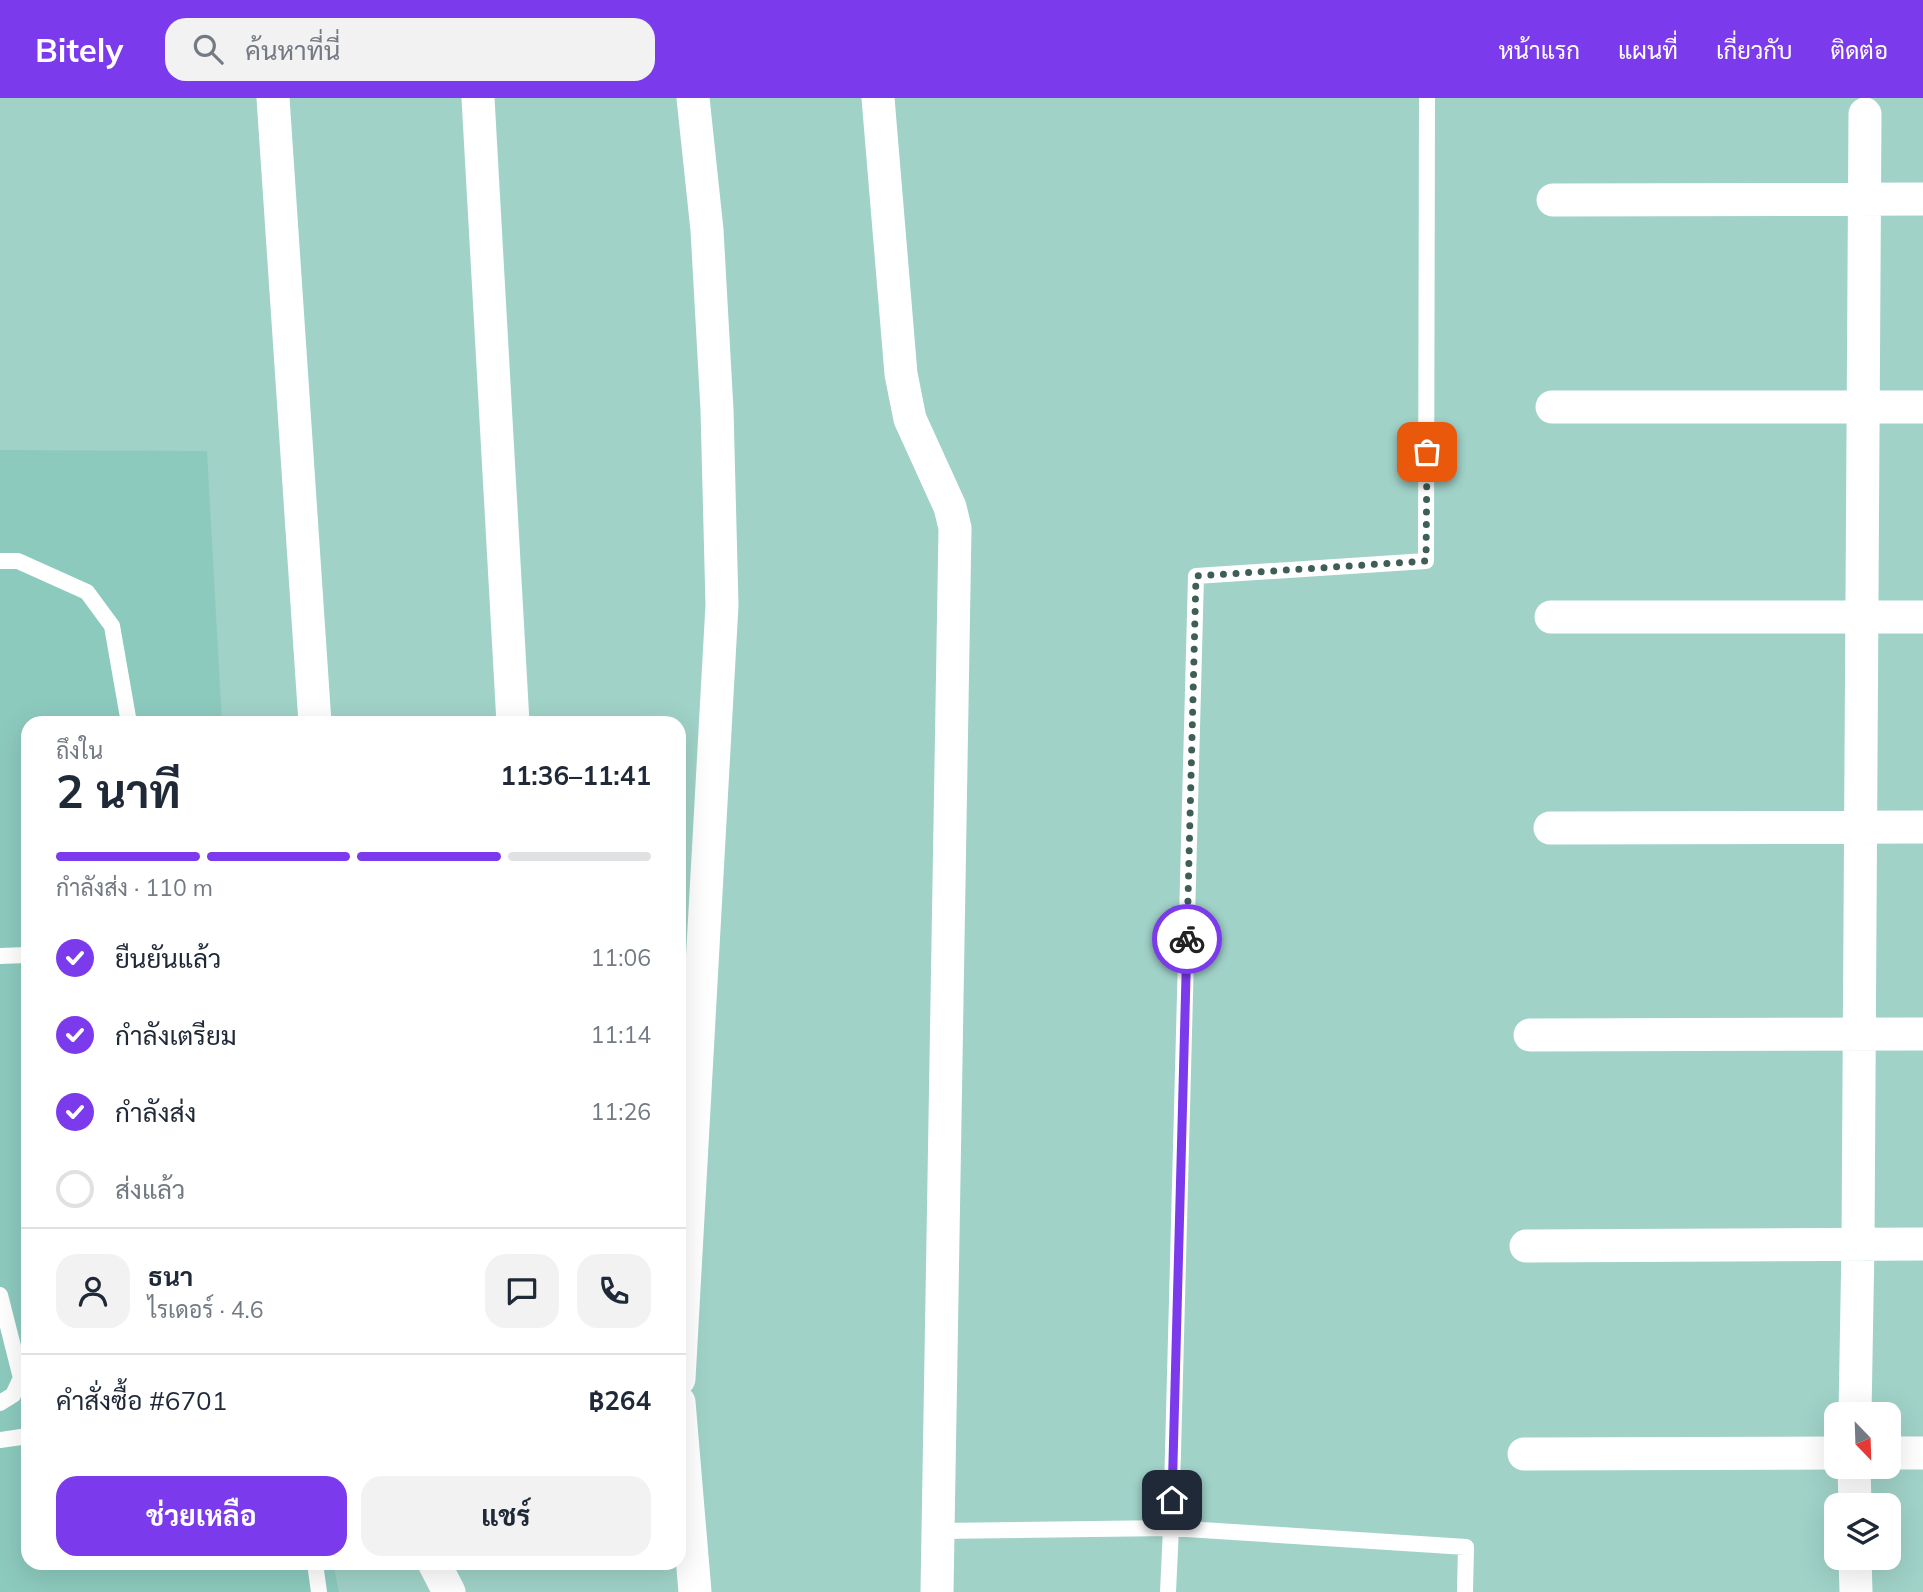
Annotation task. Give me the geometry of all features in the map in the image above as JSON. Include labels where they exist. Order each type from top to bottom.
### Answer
[{"type":"street","points":[[274,98],[315,716]]},
{"type":"street","points":[[478,98],[513,716]]},
{"type":"street","points":[[686,1253],[722,605],[717,410],[706,230],[693,98]]},
{"type":"street","points":[[878,98],[901,374],[910,419],[950,507],[955,528],[937,1592]]},
{"type":"street","points":[[1855,1402],[1864,114]]},
{"type":"street","points":[[1553,200],[1923,199]]},
{"type":"street","points":[[1552,407],[1923,407]]},
{"type":"street","points":[[1551,617],[1923,617]]},
{"type":"street","points":[[1550,828],[1923,827]]},
{"type":"street","points":[[1530,1035],[1923,1034]]},
{"type":"street","points":[[1526,1246],[1923,1244]]},
{"type":"street","points":[[1524,1454],[1824,1453]]},
{"type":"street","points":[[1901,1453],[1923,1453]]},
{"type":"street","points":[[686,1485],[695,1592]]},
{"type":"street","points":[[438,1570],[449,1592]]},
{"type":"street","points":[[1855,1570],[1856,1592]]},
{"type":"lane","points":[[1168,1592],[1196,576],[1426,561],[1427,98]]},
{"type":"lane","points":[[0,561],[18,561],[87,592],[112,626],[128,716]]},
{"type":"lane","points":[[0,956],[21,955]]},
{"type":"lane","points":[[0,1295],[21,1378],[13,1395],[0,1403]]},
{"type":"lane","points":[[0,1440],[21,1437]]},
{"type":"lane","points":[[938,1531],[1171,1528],[1466,1547],[1465,1592]]},
{"type":"lane","points":[[316,1570],[319,1592]]},
{"type":"shaded area","points":[[0,450],[207,451],[222,716],[21,716],[21,1570],[334,1570],[339,1592],[0,1592]]},
{"type":"way so far","points":[[1187,939],[1196,576],[1426,561],[1427,452]]},
{"type":"route","points":[[1172,1500],[1187,939]]}]
